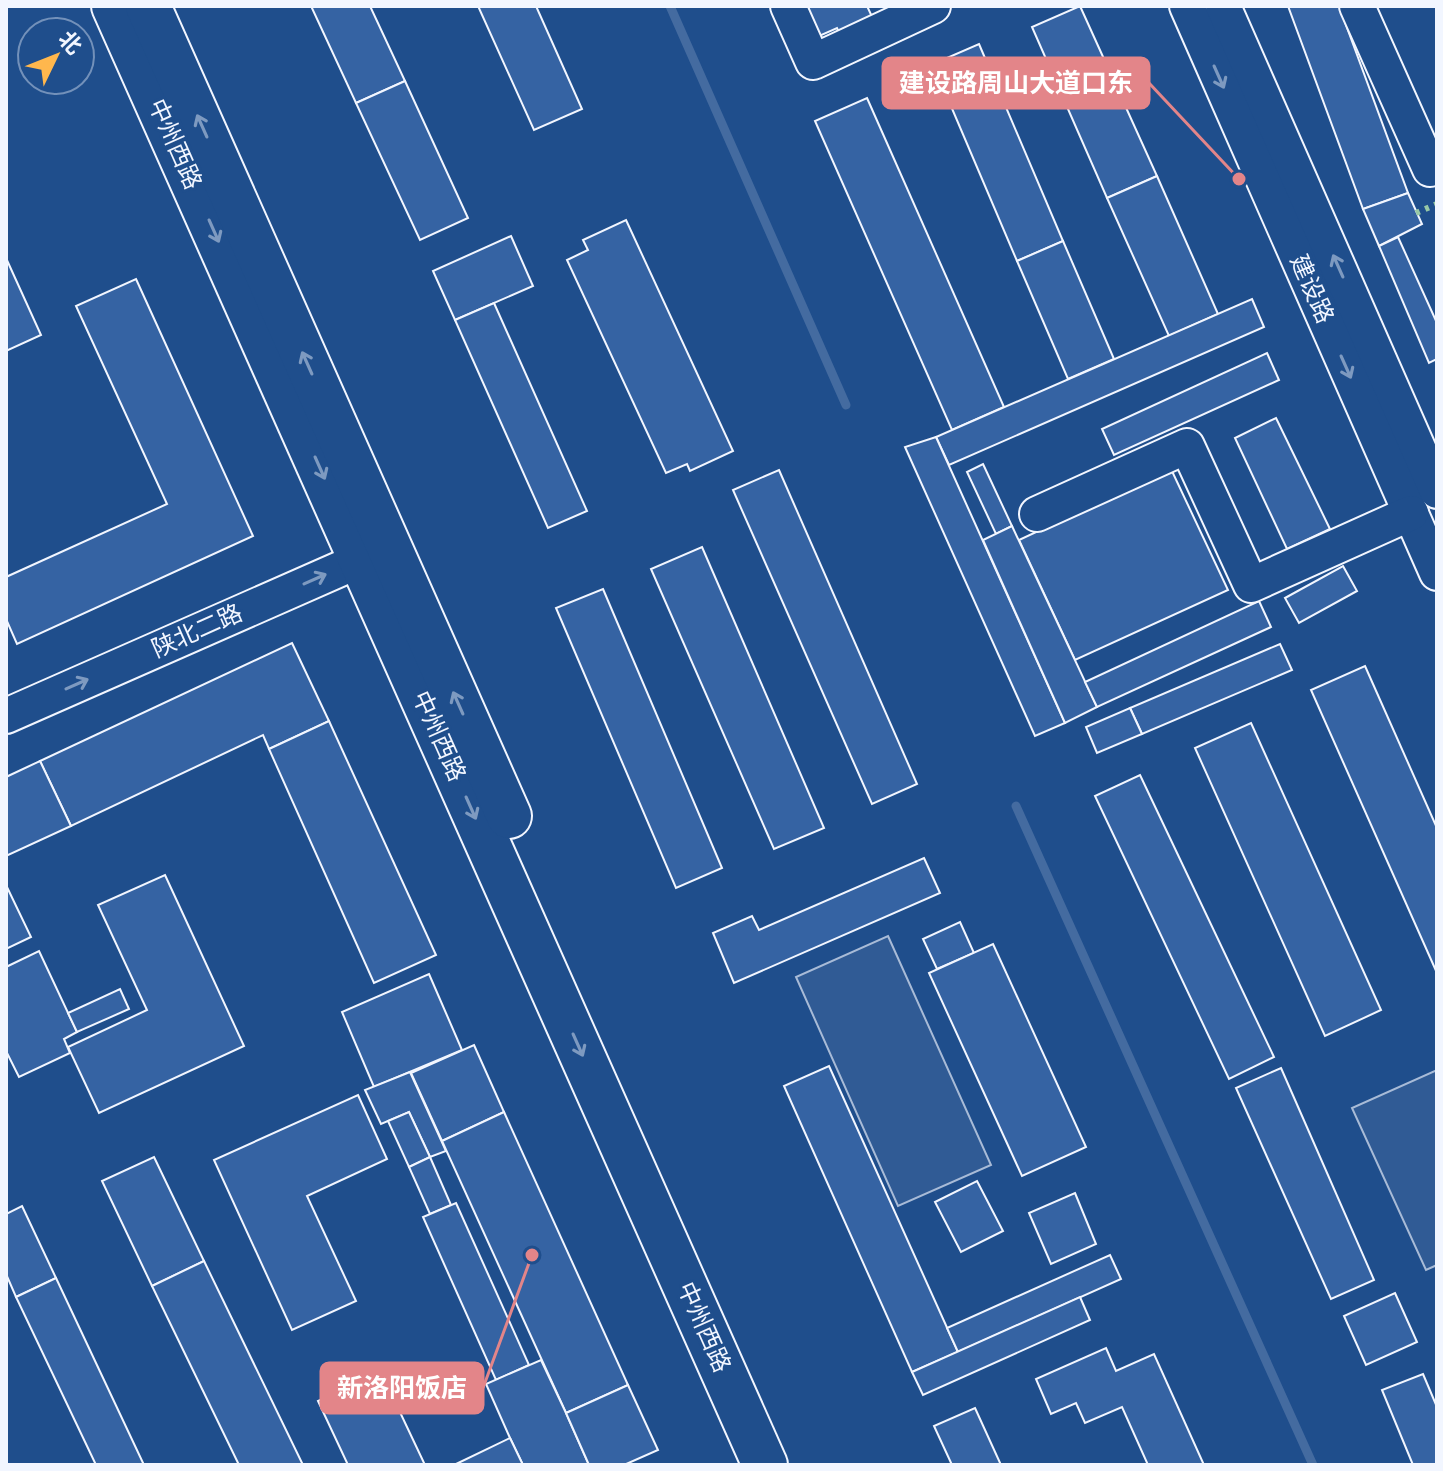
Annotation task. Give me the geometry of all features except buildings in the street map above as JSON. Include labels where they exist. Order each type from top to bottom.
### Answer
[{"type":"main road","name":"中州西路","points":[[114,6],[374,553],[798,1465]]},
{"type":"main road","name":"中州西路","points":[[148,6],[374,553],[765,1465]]},
{"type":"street","points":[[788,6],[813,62],[929,7]]},
{"type":"street","name":"建设路","points":[[1187,6],[1437,573]]},
{"type":"street","name":"建设路","points":[[1223,6],[1437,491]]},
{"type":"street","points":[[1357,6],[1430,169],[1437,166]]},
{"type":"street","points":[[1037,514],[1187,446],[1251,585],[1411,513]]},
{"type":"street","name":"陕北二路","points":[[6,716],[374,553]]},
{"type":"shaded area","points":[[888,936],[991,1165],[898,1206],[796,977]]},
{"type":"shaded area","points":[[1437,1070],[1437,1265],[1426,1270],[1352,1108]]},
{"type":"waterway","points":[[670,6],[846,405]]},
{"type":"waterway","points":[[1016,806],[1313,1465]]},
{"type":"hedge","points":[[1416,213],[1437,204]]},
{"type":"place","name":"建设路周山大道口东","points":[[1239,179]]},
{"type":"place","name":"新洛阳饭店","points":[[532,1255]]}]
